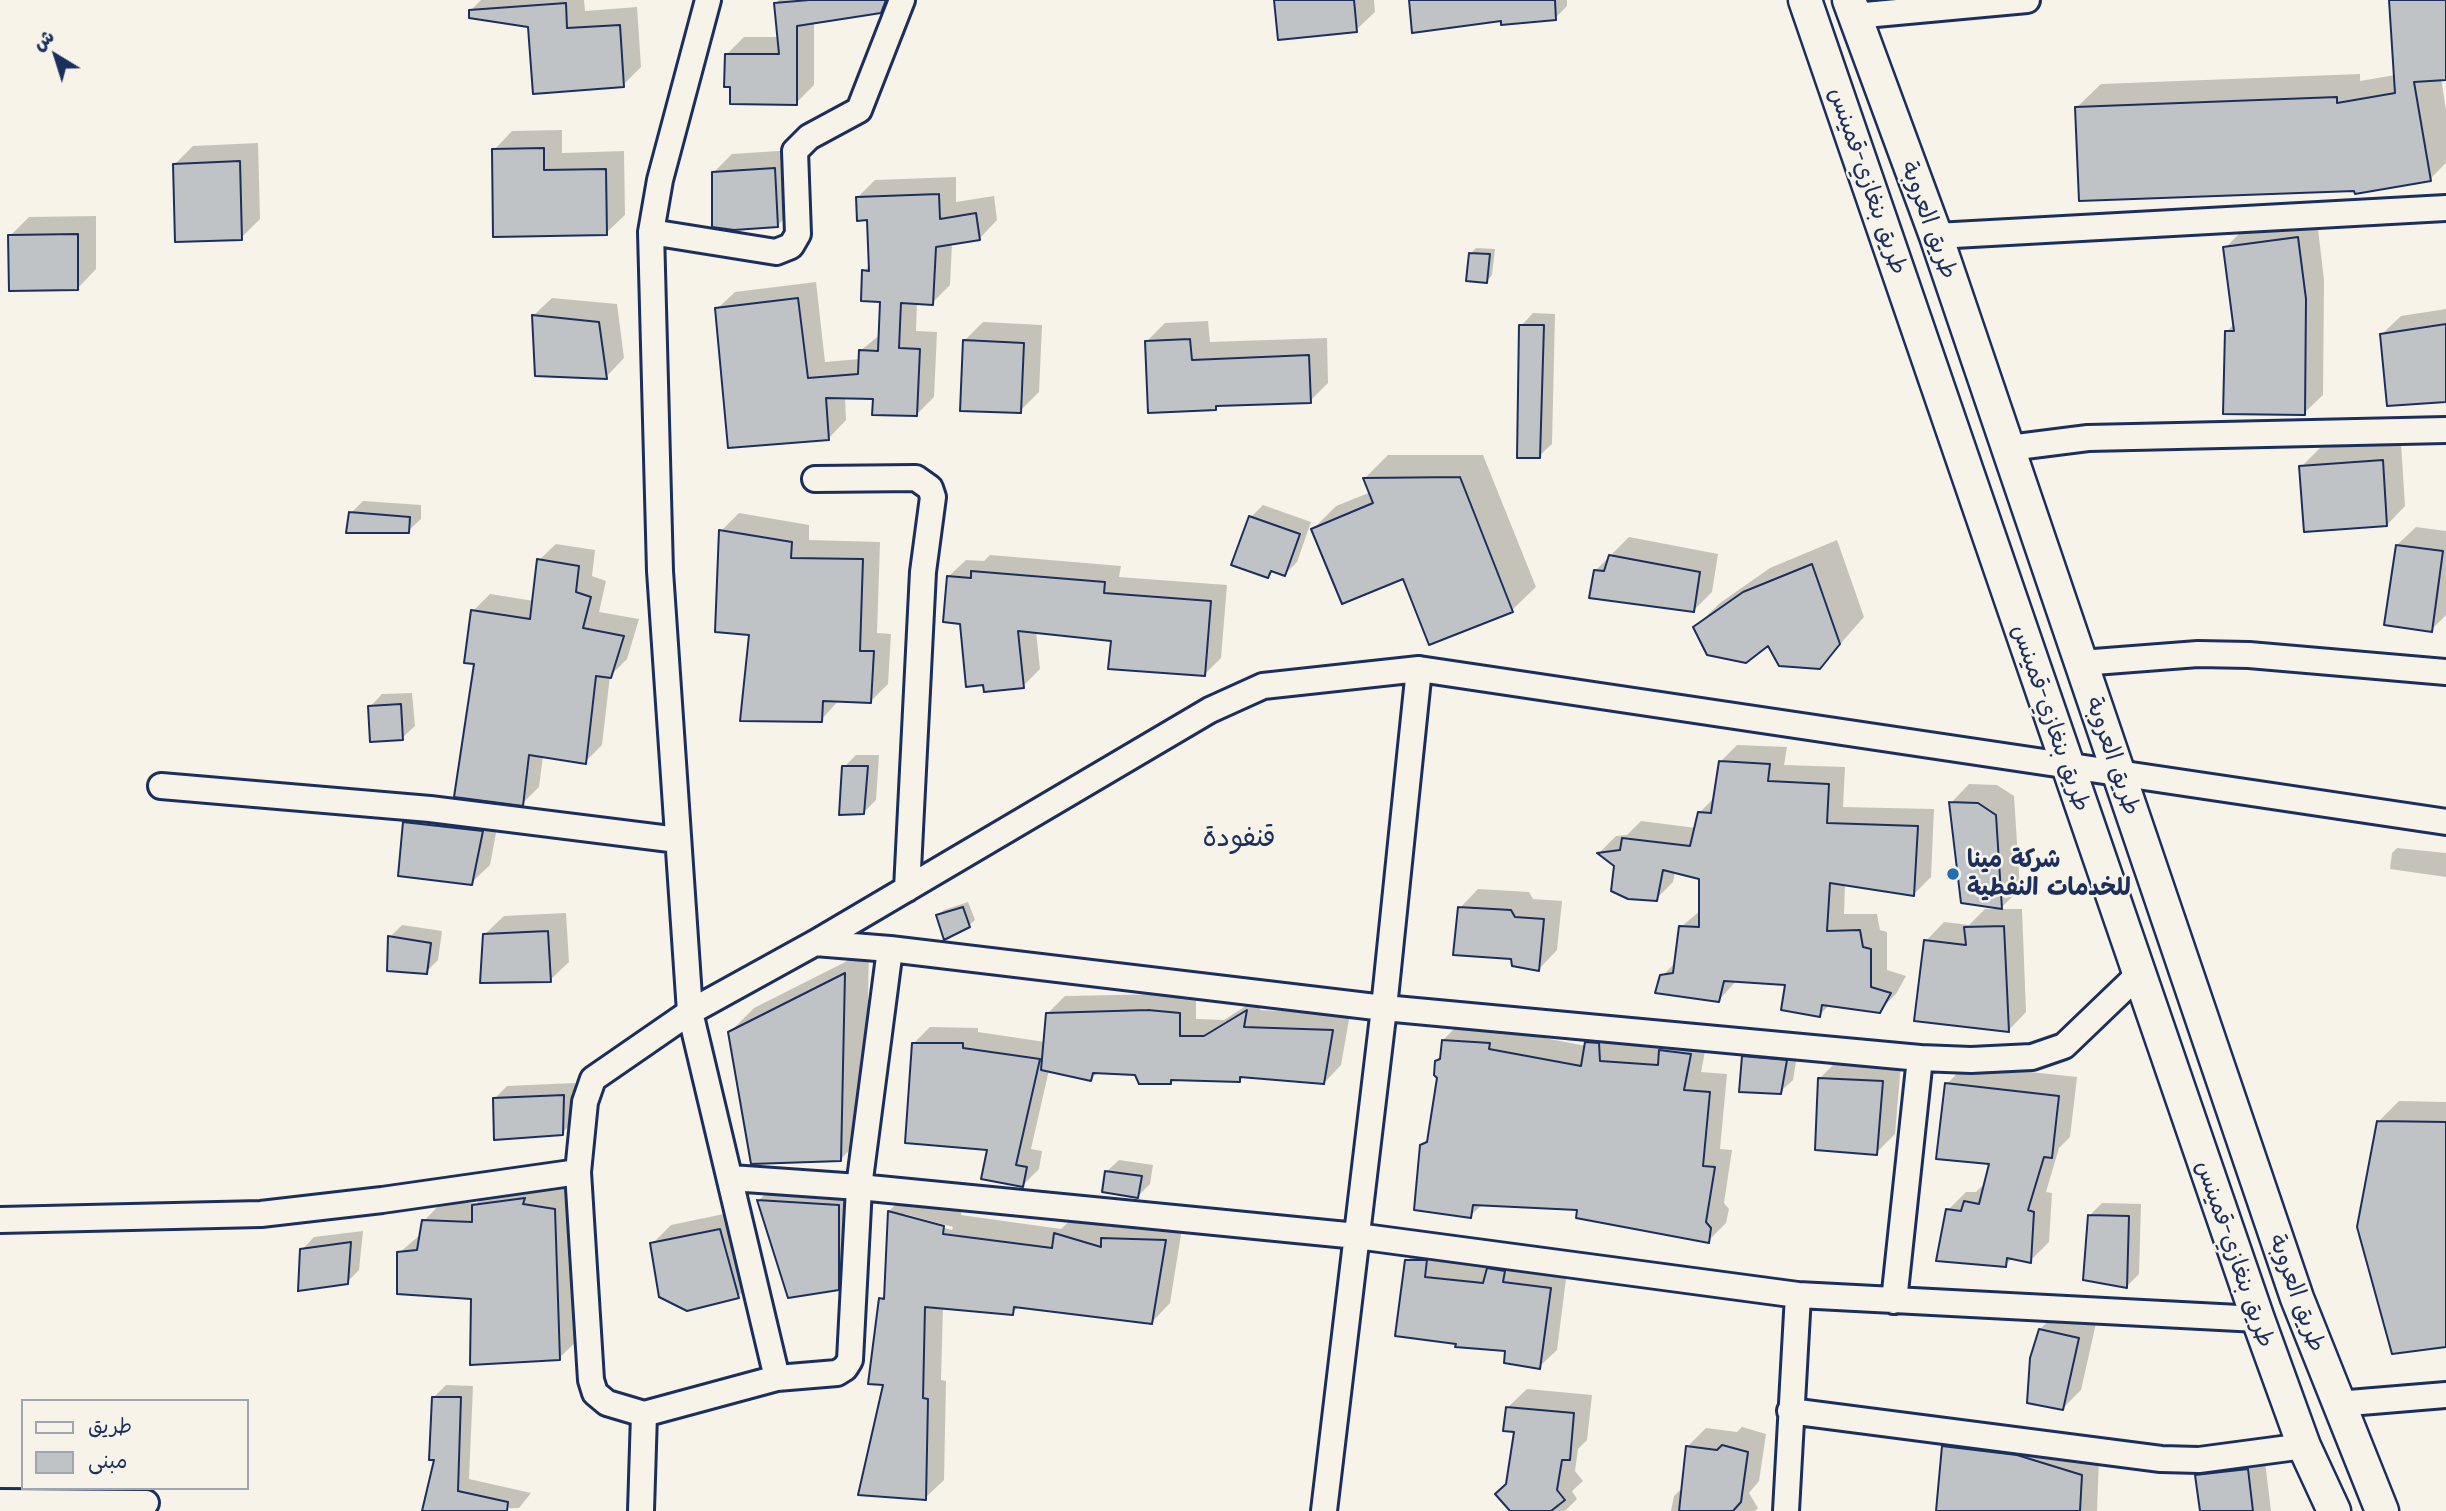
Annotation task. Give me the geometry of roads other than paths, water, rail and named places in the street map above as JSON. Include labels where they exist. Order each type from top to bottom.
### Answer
[{"type":"main road","name":"طريق بنغازي-قمينس","points":[[1805,0],[2258,1318],[2304,1446],[2334,1511]]},
{"type":"main road","name":"طريق العروبة","points":[[1851,8],[1936,236],[2297,1298],[2337,1404],[2382,1511]]},
{"type":"street","points":[[708,0],[660,180],[651,232],[660,571],[690,1012],[777,1378]]},
{"type":"street","points":[[651,232],[776,252],[791,246],[798,234],[795,151],[809,137],[859,110],[902,0]]},
{"type":"street","points":[[1851,8],[2027,0]]},
{"type":"street","points":[[1936,236],[2446,208]]},
{"type":"street","points":[[2009,448],[2088,438],[2446,430]]},
{"type":"street","points":[[815,479],[916,478],[930,488],[933,497],[923,572],[908,889]]},
{"type":"street","points":[[2081,663],[2198,654],[2249,655],[2446,673]]},
{"type":"street","points":[[1324,1511],[1384,1008],[1419,669]]},
{"type":"street","points":[[890,948],[859,1187],[850,1360],[845,1368],[837,1373],[777,1378],[644,1414],[607,1403],[595,1393],[591,1380],[578,1172],[585,1102],[593,1079],[690,1012],[815,943],[1240,694],[1263,686],[1419,669],[2446,822]]},
{"type":"street","points":[[161,786],[430,809],[678,839]]},
{"type":"street","points":[[815,943],[890,948],[1384,1008],[1920,1058],[2032,1058],[2064,1046],[2138,975]]},
{"type":"street","points":[[1894,1301],[1920,1058]]},
{"type":"street","points":[[0,1220],[261,1214],[578,1172]]},
{"type":"street","points":[[731,1178],[859,1187],[1357,1236],[1798,1295],[2258,1318]]},
{"type":"street","points":[[1786,1511],[1798,1295]]},
{"type":"street","points":[[2337,1404],[2446,1395]]},
{"type":"street","points":[[1790,1411],[2161,1459],[2199,1460],[2304,1446]]},
{"type":"street","points":[[641,1511],[644,1414]]},
{"type":"street","points":[[0,1502],[146,1503]]},
{"type":"place","name":"شركة مينا للخدمات النفطية","points":[[1953,874]]},
{"type":"district","name":"قنفودة","points":[[1239,837]]}]
